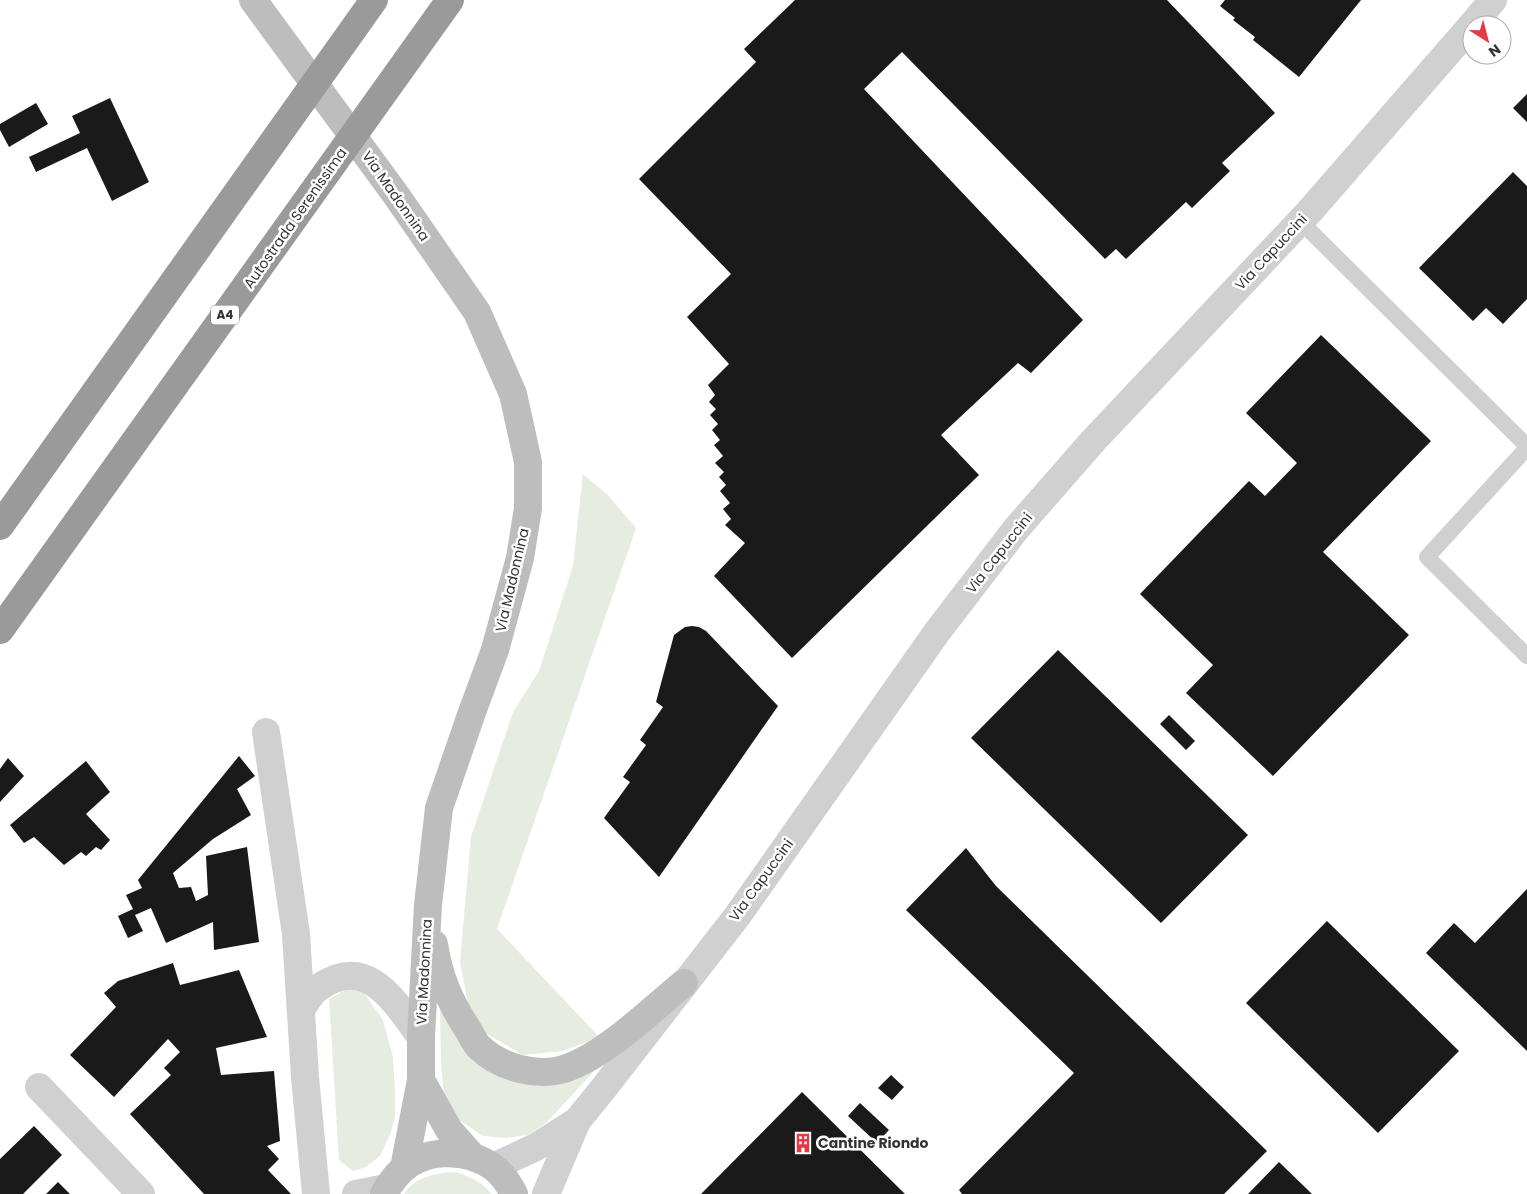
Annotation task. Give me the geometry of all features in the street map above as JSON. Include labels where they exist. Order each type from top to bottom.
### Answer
[{"type":"highway","points":[[0,526],[374,0]]},
{"type":"highway","name":"Autostrada Serenissima","points":[[0,630],[450,0]]},
{"type":"main road","name":"Via Madonnina","points":[[258,8],[396,195],[476,312],[513,394],[528,462],[528,508],[520,558],[495,650],[470,716],[440,808],[428,905],[421,1037],[421,1080],[404,1168]]},
{"type":"main road","points":[[428,905],[438,969],[454,1008],[479,1046],[505,1065],[536,1072],[567,1068],[610,1044],[684,983]]},
{"type":"main road","name":"Via Madonnina","points":[[421,1080],[449,1130],[482,1162],[508,1182],[514,1194]]},
{"type":"main road","points":[[385,1191],[404,1168],[425,1156],[448,1152],[482,1162]]},
{"type":"street","name":"Via Capuccini","points":[[1480,15],[1493,0]]},
{"type":"street","name":"Via Capuccini","points":[[482,1162],[536,1148],[576,1121],[738,915],[937,632],[1016,529],[1093,441],[1300,221],[1462,36]]},
{"type":"street","points":[[266,732],[296,934],[305,1077],[316,1194]]},
{"type":"street","points":[[301,1009],[316,988],[343,975],[359,976],[377,983],[394,1001],[421,1037]]},
{"type":"street","points":[[39,1087],[140,1194]]},
{"type":"street","name":"Via Capuccini","points":[[546,1194],[576,1121]]},
{"type":"street","points":[[356,1194],[385,1191]]},
{"type":"lane","points":[[1300,221],[1527,447],[1427,557],[1527,656]]},
{"type":"shaded area","points":[[583,474],[608,495],[636,528],[497,929],[603,1041],[592,1040],[563,1051],[523,1055],[482,1031],[468,1003],[460,962],[471,837],[513,712],[539,671],[573,566]]},
{"type":"shaded area","points":[[350,987],[364,993],[383,1020],[393,1057],[395,1093],[395,1118],[390,1135],[380,1156],[366,1167],[353,1171],[339,1160],[329,999]]},
{"type":"shaded area","points":[[440,1007],[480,1064],[524,1084],[560,1084],[597,1068],[547,1122],[528,1135],[507,1138],[483,1136],[459,1120],[444,1096],[441,1063]]},
{"type":"shaded area","points":[[456,1172],[480,1183],[491,1194],[404,1194],[420,1179],[441,1173]]},
{"type":"building","points":[[795,0],[1167,0],[1275,113],[1222,163],[1230,171],[1192,208],[1186,202],[1126,259],[1116,249],[1105,259],[902,52],[864,89],[1083,320],[1031,373],[1018,363],[941,435],[979,475],[792,658],[714,576],[745,543],[725,525],[731,519],[723,509],[730,503],[720,491],[726,485],[719,477],[724,472],[715,463],[723,456],[714,445],[720,440],[712,430],[718,424],[710,415],[716,409],[709,402],[715,395],[708,385],[729,364],[687,317],[731,274],[639,179],[756,62],[744,49]]},
{"type":"building","points":[[1225,0],[1361,0],[1299,77],[1253,40],[1255,37],[1233,20],[1235,18],[1220,6]]},
{"type":"building","points":[[1527,94],[1527,122],[1513,108]]},
{"type":"building","points":[[110,98],[149,182],[112,201],[87,148],[36,172],[29,157],[80,133],[72,116]]},
{"type":"building","points":[[36,103],[48,124],[9,147],[0,130],[0,124]]},
{"type":"building","points":[[1513,172],[1527,186],[1527,299],[1503,324],[1486,308],[1473,321],[1419,268]]},
{"type":"building","points":[[1321,335],[1431,441],[1323,552],[1409,635],[1273,776],[1186,693],[1213,665],[1140,594],[1249,481],[1265,496],[1297,463],[1246,413]]},
{"type":"building","points":[[692,626],[706,631],[778,706],[659,877],[604,818],[630,782],[623,777],[646,745],[640,740],[663,707],[656,702],[674,635],[685,627]]},
{"type":"building","points":[[1058,650],[1248,835],[1161,923],[971,738]]},
{"type":"building","points":[[1169,715],[1195,741],[1186,750],[1160,724]]},
{"type":"building","points":[[239,756],[255,776],[237,789],[251,815],[213,839],[173,873],[179,888],[191,887],[196,901],[208,895],[206,856],[247,847],[259,942],[214,950],[213,922],[166,943],[151,908],[135,915],[143,931],[128,938],[118,916],[133,909],[126,895],[142,888],[138,880]]},
{"type":"building","points":[[8,758],[24,776],[0,802],[0,769]]},
{"type":"building","points":[[86,761],[110,792],[86,814],[110,840],[101,850],[96,847],[86,856],[81,852],[64,865],[34,837],[24,843],[10,825]]},
{"type":"building","points":[[966,848],[996,886],[1267,1151],[1224,1194],[962,1194],[959,1190],[1074,1073],[906,910]]},
{"type":"building","points":[[1527,889],[1527,1051],[1426,953],[1454,923],[1475,943]]},
{"type":"building","points":[[1327,921],[1459,1051],[1378,1133],[1246,1003]]},
{"type":"building","points":[[173,963],[180,985],[239,970],[267,1037],[216,1048],[221,1075],[274,1071],[280,1141],[267,1146],[279,1159],[268,1170],[291,1194],[204,1194],[130,1114],[171,1075],[164,1068],[180,1052],[168,1039],[114,1097],[70,1055],[116,1007],[104,993],[118,981]]},
{"type":"building","points":[[891,1075],[904,1087],[892,1100],[878,1088]]},
{"type":"building","name":"Cantine Riondo","points":[[802,1092],[905,1194],[701,1194]]},
{"type":"building","points":[[860,1103],[889,1130],[877,1143],[848,1116]]},
{"type":"building","points":[[34,1126],[62,1155],[23,1194],[0,1194],[0,1159]]},
{"type":"building","points":[[1279,1162],[1312,1194],[1248,1194]]},
{"type":"building","points":[[58,1182],[70,1194],[46,1194]]},
{"type":"place","name":"Cantine Riondo","points":[[803,1143]]}]
